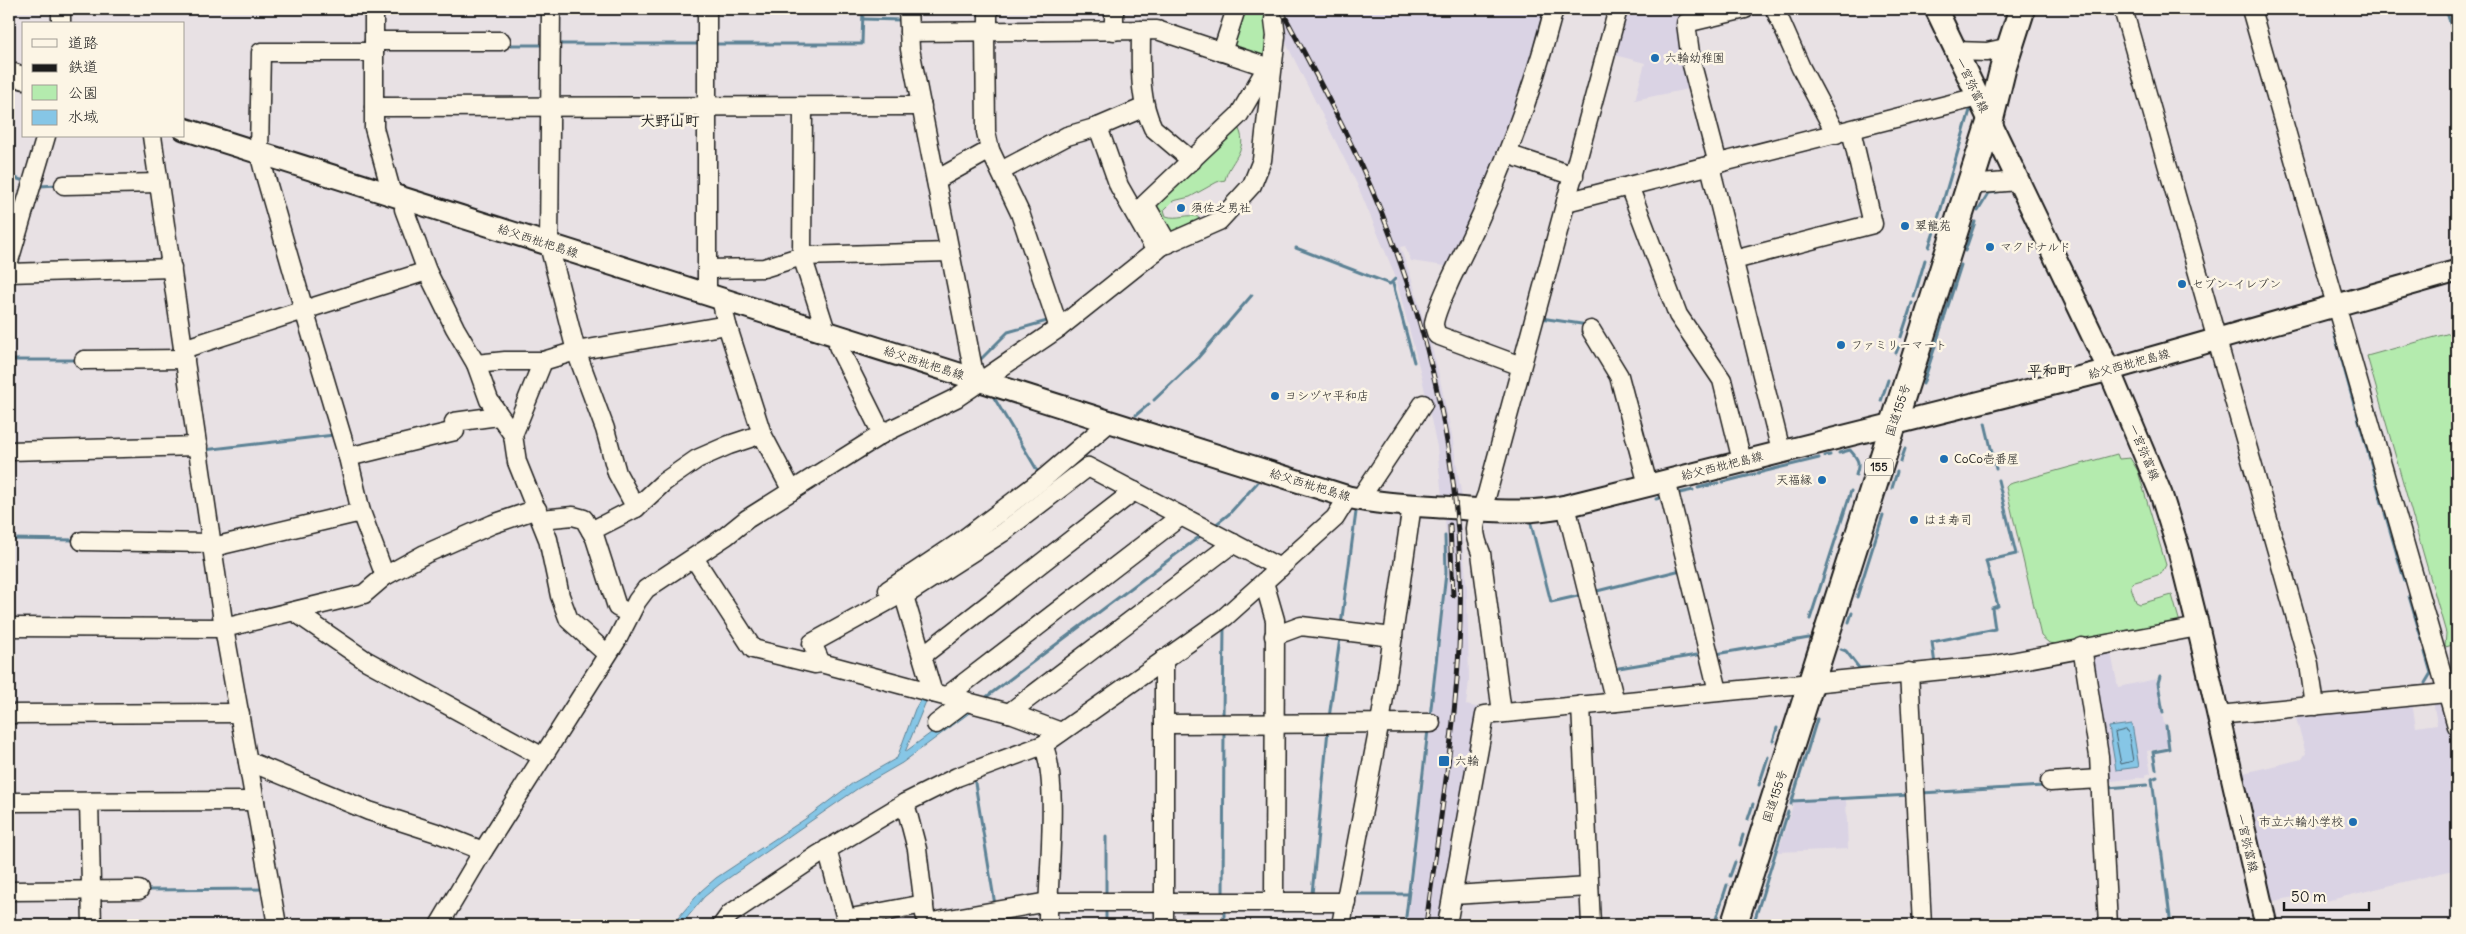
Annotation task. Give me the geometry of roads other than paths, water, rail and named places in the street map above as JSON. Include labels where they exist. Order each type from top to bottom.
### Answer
[{"type":"highway","name":"国道155号","points":[[1734,925],[1990,121],[2022,9]]},
{"type":"main road","name":"一宮弥富線","points":[[1936,9],[2109,370],[2161,494],[2179,551],[2198,627],[2266,925]]},
{"type":"main road","points":[[9,73],[22,77]]},
{"type":"main road","name":"給父西枇杷島線","points":[[185,129],[1354,498],[1412,505],[1481,510],[1538,512],[1566,506],[1894,422],[2109,370],[2457,271]]},
{"type":"street","points":[[61,9],[61,22]]},
{"type":"street","points":[[374,9],[374,128],[399,197],[427,271],[455,328],[476,364],[489,400],[498,416],[513,435],[517,462],[548,539],[560,596],[569,620],[608,654]]},
{"type":"street","points":[[551,9],[549,245],[576,352],[605,429],[617,473],[636,508]]},
{"type":"street","points":[[706,9],[707,269],[714,297],[728,326],[762,434],[792,491]]},
{"type":"street","points":[[908,9],[909,32],[922,106],[972,369],[979,381]]},
{"type":"street","points":[[988,9],[986,132],[990,150],[1020,213],[1059,328]]},
{"type":"street","points":[[1114,9],[1114,30]]},
{"type":"street","points":[[1222,52],[1236,9]]},
{"type":"street","points":[[439,925],[483,851],[608,654],[646,589],[726,536],[747,519],[882,434],[956,398],[1059,328],[1162,248],[1219,221],[1252,184],[1262,160],[1269,68],[1276,9]]},
{"type":"street","points":[[1521,366],[1437,335],[1434,324],[1453,274],[1484,212],[1507,154],[1538,70],[1554,9]]},
{"type":"street","points":[[1502,713],[1481,553],[1474,537],[1474,523],[1481,510],[1574,176],[1618,9]]},
{"type":"street","points":[[1745,9],[1686,23],[1691,61],[1734,260],[1781,451]]},
{"type":"street","points":[[1734,260],[1873,224],[1843,132],[1802,68],[1775,9]]},
{"type":"street","points":[[2122,9],[2309,664],[2315,706]]},
{"type":"street","points":[[2252,9],[2335,306],[2453,692],[2457,726]]},
{"type":"street","points":[[1141,30],[1142,92],[1153,128],[1192,161]]},
{"type":"street","points":[[909,32],[1157,30],[1269,68]]},
{"type":"street","points":[[385,576],[361,512],[348,457],[259,152],[261,52],[501,41]]},
{"type":"street","points":[[1956,51],[1987,52],[2010,47]]},
{"type":"street","points":[[1162,248],[1145,204],[1239,115],[1269,68]]},
{"type":"street","points":[[1566,202],[1978,97]]},
{"type":"street","points":[[374,107],[922,106]]},
{"type":"street","points":[[803,107],[802,256],[838,346],[882,434]]},
{"type":"street","points":[[1001,171],[1067,136],[1098,127],[1146,107]]},
{"type":"street","points":[[1098,127],[1119,186],[1162,248]]},
{"type":"street","points":[[9,261],[45,138]]},
{"type":"street","points":[[152,138],[224,628],[255,801],[281,923]]},
{"type":"street","points":[[936,180],[990,150]]},
{"type":"street","points":[[1507,154],[1574,176]]},
{"type":"street","points":[[1969,185],[2018,181]]},
{"type":"street","points":[[64,185],[159,183]]},
{"type":"street","points":[[1629,186],[1678,315],[1722,380],[1742,461]]},
{"type":"street","points":[[707,269],[764,268],[802,256],[950,252]]},
{"type":"street","points":[[9,273],[172,268]]},
{"type":"street","points":[[84,360],[184,354],[304,310],[427,271]]},
{"type":"street","points":[[476,364],[504,361],[543,361],[576,352],[728,326]]},
{"type":"street","points":[[1591,330],[1619,376],[1657,482],[1718,691]]},
{"type":"street","points":[[513,435],[543,361]]},
{"type":"street","points":[[729,922],[828,849],[905,802],[957,776],[1043,745],[1225,617],[1354,498],[1423,404]]},
{"type":"street","points":[[348,457],[455,431],[454,422],[498,416]]},
{"type":"street","points":[[940,694],[922,656],[901,596],[888,590],[968,536],[1042,480],[1111,421]]},
{"type":"street","points":[[591,531],[636,508],[664,482],[697,460],[729,445],[762,434]]},
{"type":"street","points":[[9,451],[198,446]]},
{"type":"street","points":[[821,663],[812,643],[901,596],[1002,533],[1088,467],[1280,568]]},
{"type":"street","points":[[922,656],[1134,491]]},
{"type":"street","points":[[1340,925],[1346,902],[1379,724],[1412,505]]},
{"type":"street","points":[[1566,506],[1615,702]]},
{"type":"street","points":[[82,541],[213,545],[361,512]]},
{"type":"street","points":[[9,627],[224,628],[364,594],[385,576],[425,554],[493,524],[539,514],[573,516],[584,519],[591,531],[617,607],[630,614]]},
{"type":"street","points":[[940,694],[1181,516]]},
{"type":"street","points":[[1009,713],[1233,543]]},
{"type":"street","points":[[694,558],[753,649],[815,664],[821,663],[966,700],[1061,732]]},
{"type":"street","points":[[1264,582],[1274,620],[1274,901]]},
{"type":"street","points":[[295,612],[366,660],[543,757]]},
{"type":"street","points":[[1274,636],[1301,626],[1393,637]]},
{"type":"street","points":[[1448,925],[1485,715],[1811,681],[1994,665],[2082,647],[2198,627]]},
{"type":"street","points":[[2082,647],[2099,756],[2108,925]]},
{"type":"street","points":[[1164,660],[1164,925]]},
{"type":"street","points":[[1909,672],[1922,925]]},
{"type":"street","points":[[2218,715],[2453,692]]},
{"type":"street","points":[[936,724],[966,700]]},
{"type":"street","points":[[1581,705],[1591,925]]},
{"type":"street","points":[[9,714],[240,713]]},
{"type":"street","points":[[1164,724],[1430,723]]},
{"type":"street","points":[[1043,745],[1048,756],[1051,786],[1048,925]]},
{"type":"street","points":[[248,761],[369,811],[440,834],[483,851]]},
{"type":"street","points":[[2050,782],[2100,779]]},
{"type":"street","points":[[9,802],[255,801]]},
{"type":"street","points":[[89,802],[92,925]]},
{"type":"street","points":[[905,802],[918,849],[925,924],[1048,902],[1346,902]]},
{"type":"street","points":[[828,849],[846,920],[924,904]]},
{"type":"street","points":[[1453,895],[1589,887]]},
{"type":"street","points":[[9,891],[139,890]]},
{"type":"water","points":[[922,697],[927,699],[905,752],[969,705],[976,708],[902,763],[857,789],[720,884],[704,897],[681,925],[672,925],[701,891],[716,878],[805,819],[853,783],[897,758],[915,709]]},
{"type":"water","points":[[2132,724],[2139,767],[2116,770],[2109,727]]},
{"type":"waterway","points":[[714,44],[862,44],[863,9]]},
{"type":"waterway","points":[[2446,9],[2457,46]]},
{"type":"waterway","points":[[863,19],[901,20]]},
{"type":"waterway","points":[[557,44],[701,44]]},
{"type":"waterway","points":[[505,45],[544,45]]},
{"type":"waterway","points":[[1937,222],[1971,107]]},
{"type":"waterway","points":[[9,176],[27,182]]},
{"type":"waterway","points":[[40,186],[57,185]]},
{"type":"waterway","points":[[1978,211],[1989,193],[2004,191]]},
{"type":"waterway","points":[[1965,251],[1975,222]]},
{"type":"waterway","points":[[1929,247],[1934,232]]},
{"type":"waterway","points":[[1296,248],[1390,284],[1395,279]]},
{"type":"waterway","points":[[1914,297],[1925,260]]},
{"type":"waterway","points":[[1923,384],[1961,265]]},
{"type":"waterway","points":[[1393,284],[1414,362]]},
{"type":"waterway","points":[[1154,400],[1196,360],[1252,295]]},
{"type":"waterway","points":[[1901,337],[1912,303]]},
{"type":"waterway","points":[[1541,318],[1588,325]]},
{"type":"waterway","points":[[981,365],[980,360],[1008,332],[1047,321]]},
{"type":"waterway","points":[[2334,333],[2339,349]]},
{"type":"waterway","points":[[1896,353],[1899,346]]},
{"type":"waterway","points":[[2341,357],[2355,408]]},
{"type":"waterway","points":[[9,360],[77,360]]},
{"type":"waterway","points":[[1881,401],[1888,380]]},
{"type":"waterway","points":[[993,396],[1040,475]]},
{"type":"waterway","points":[[1136,415],[1149,404]]},
{"type":"waterway","points":[[2357,413],[2383,506]]},
{"type":"waterway","points":[[1985,423],[1996,469]]},
{"type":"waterway","points":[[204,450],[334,435]]},
{"type":"waterway","points":[[1052,483],[1102,440]]},
{"type":"waterway","points":[[1901,461],[1905,449]]},
{"type":"waterway","points":[[1839,453],[1850,450],[1853,453],[1858,462],[1856,475]]},
{"type":"waterway","points":[[1825,456],[1830,455]]},
{"type":"waterway","points":[[1758,473],[1819,458]]},
{"type":"waterway","points":[[1892,488],[1897,472]]},
{"type":"waterway","points":[[1723,482],[1755,474]]},
{"type":"waterway","points":[[1935,665],[1932,642],[1995,629],[1992,608],[1998,606],[1986,561],[2016,554],[1998,480]]},
{"type":"waterway","points":[[1214,526],[1229,514],[1257,483]]},
{"type":"waterway","points":[[1698,488],[1718,483]]},
{"type":"waterway","points":[[1675,494],[1693,490]]},
{"type":"waterway","points":[[1810,619],[1851,491]]},
{"type":"waterway","points":[[1656,499],[1663,497]]},
{"type":"waterway","points":[[1341,625],[1356,512]]},
{"type":"waterway","points":[[2385,513],[2405,582]]},
{"type":"waterway","points":[[1857,597],[1883,515]]},
{"type":"waterway","points":[[1531,524],[1551,602],[1582,595]]},
{"type":"waterway","points":[[985,698],[1203,534]]},
{"type":"waterway","points":[[1430,717],[1446,573],[1445,536]]},
{"type":"waterway","points":[[9,539],[76,540]]},
{"type":"waterway","points":[[1593,592],[1681,570]]},
{"type":"waterway","points":[[2409,596],[2422,640]]},
{"type":"waterway","points":[[1849,622],[1852,613]]},
{"type":"waterway","points":[[1223,717],[1224,627]]},
{"type":"waterway","points":[[1329,718],[1340,638]]},
{"type":"waterway","points":[[1716,654],[1809,638]]},
{"type":"waterway","points":[[1841,649],[1846,651],[1859,668],[1887,667]]},
{"type":"waterway","points":[[2425,652],[2431,673],[2425,683]]},
{"type":"waterway","points":[[1613,669],[1703,654]]},
{"type":"waterway","points":[[2160,676],[2158,683],[2163,713]]},
{"type":"waterway","points":[[1791,804],[1817,719]]},
{"type":"waterway","points":[[2156,769],[2153,752],[2169,749],[2166,726]]},
{"type":"waterway","points":[[1773,741],[1777,728]]},
{"type":"waterway","points":[[1223,894],[1224,730]]},
{"type":"waterway","points":[[1312,894],[1328,730]]},
{"type":"waterway","points":[[1405,925],[1428,730]]},
{"type":"waterway","points":[[1759,785],[1768,757]]},
{"type":"waterway","points":[[974,777],[995,905]]},
{"type":"waterway","points":[[2157,777],[2152,779],[2171,925]]},
{"type":"waterway","points":[[2107,788],[2147,785]]},
{"type":"waterway","points":[[1921,793],[2044,786]]},
{"type":"waterway","points":[[1792,801],[1911,795]]},
{"type":"waterway","points":[[1748,819],[1753,804]]},
{"type":"waterway","points":[[1753,925],[1788,812]]},
{"type":"waterway","points":[[1740,845],[1743,835]]},
{"type":"waterway","points":[[1106,836],[1106,894]]},
{"type":"waterway","points":[[1730,876],[1735,862]]},
{"type":"waterway","points":[[1714,925],[1727,885]]},
{"type":"waterway","points":[[145,890],[264,889]]},
{"type":"waterway","points":[[1357,894],[1408,894]]},
{"type":"waterway","points":[[1106,908],[1106,925]]},
{"type":"waterway","points":[[1224,908],[1224,925]]},
{"type":"waterway","points":[[994,918],[995,925]]},
{"type":"railway","points":[[1281,9],[1354,150],[1380,208],[1418,318],[1439,400],[1447,442],[1458,526],[1460,613],[1455,702],[1426,925]]},
{"type":"railway","points":[[1450,525],[1453,595]]},
{"type":"place","name":"六輪幼稚園","points":[[1655,58]]},
{"type":"place","name":"須佐之男社","points":[[1181,208]]},
{"type":"place","name":"翠龍苑","points":[[1905,226]]},
{"type":"place","name":"マクドナルド","points":[[1990,247]]},
{"type":"place","name":"セブン-イレブン","points":[[2182,284]]},
{"type":"place","name":"ファミリーマート","points":[[1841,345]]},
{"type":"place","name":"ヨシヅヤ平和店","points":[[1275,396]]},
{"type":"place","name":"CoCo壱番屋","points":[[1944,459]]},
{"type":"place","name":"天福縁","points":[[1822,480]]},
{"type":"place","name":"はま寿司","points":[[1914,520]]},
{"type":"place","name":"六輪","points":[[1444,761]]},
{"type":"place","name":"市立六輪小学校","points":[[2353,822]]},
{"type":"district","name":"大野山町","points":[[670,121]]},
{"type":"district","name":"平和町","points":[[2050,371]]}]
